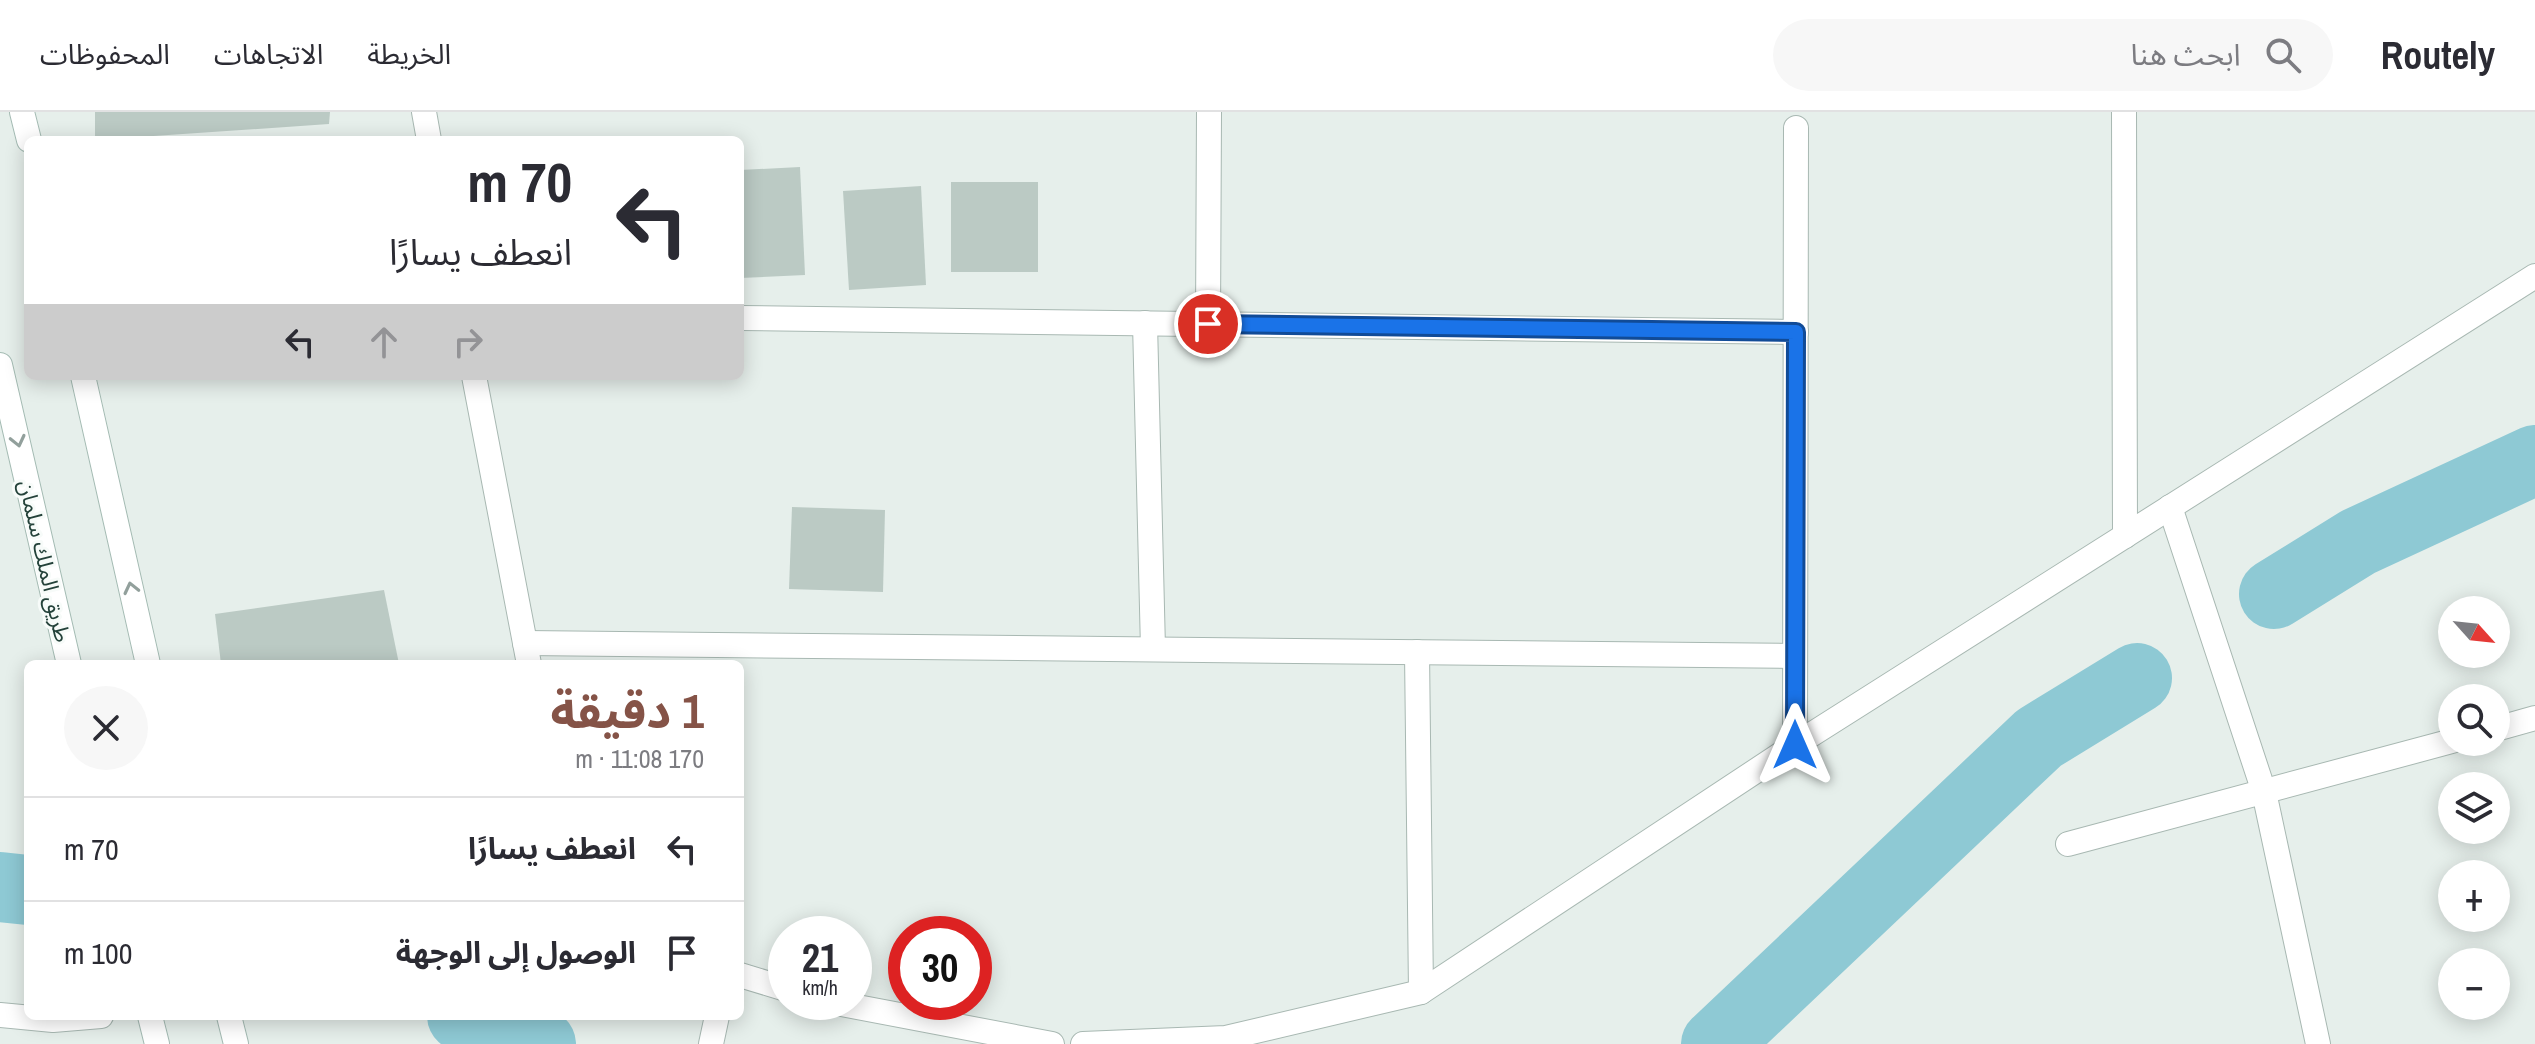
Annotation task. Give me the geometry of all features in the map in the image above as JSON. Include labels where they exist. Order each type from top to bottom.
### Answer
[{"type":"street","points":[[22,112],[28,136]]},
{"type":"street","points":[[424,112],[428,136]]},
{"type":"street","points":[[1208,324],[1209,112]]},
{"type":"street","points":[[2124,112],[2125,536]]},
{"type":"street","points":[[1795,745],[1796,128]]},
{"type":"street","points":[[1083,1044],[1226,1038],[1421,992],[1795,745],[2535,276]]},
{"type":"street","points":[[744,318],[1796,332]]},
{"type":"street","points":[[1145,323],[1153,649]]},
{"type":"street","name":"طريق الملك سلمان","points":[[0,365],[68,660]]},
{"type":"street","points":[[84,380],[147,660]]},
{"type":"street","points":[[475,380],[527,653],[1153,649],[1795,656]]},
{"type":"street","points":[[2170,507],[2264,792],[2318,1044]]},
{"type":"street","points":[[1417,652],[1421,992]]},
{"type":"street","points":[[2510,725],[2535,718]]},
{"type":"street","points":[[2068,844],[2438,745]]},
{"type":"street","points":[[744,976],[768,984]]},
{"type":"street","points":[[872,1010],[1052,1044]]},
{"type":"street","points":[[0,1015],[24,1017]]},
{"type":"street","points":[[151,1020],[157,1044]]},
{"type":"street","points":[[230,1020],[236,1044]]},
{"type":"street","points":[[711,1044],[716,1020]]},
{"type":"building","points":[[95,112],[330,112],[329,124],[154,136],[95,136]]},
{"type":"building","points":[[800,167],[805,275],[744,278],[744,170]]},
{"type":"building","points":[[951,182],[1038,182],[1038,272],[951,272]]},
{"type":"building","points":[[921,186],[926,285],[849,290],[843,191]]},
{"type":"building","points":[[792,507],[885,510],[883,592],[789,589]]},
{"type":"building","points":[[384,590],[398,660],[221,660],[215,614]]},
{"type":"waterway","points":[[2274,594],[2358,542],[2535,460]]},
{"type":"waterway","points":[[1716,1044],[2039,738],[2137,678]]},
{"type":"waterway","points":[[0,887],[24,890]]},
{"type":"waterway","points":[[473,1020],[541,1044]]},
{"type":"route","points":[[1208,324],[1796,332],[1795,745]]}]
